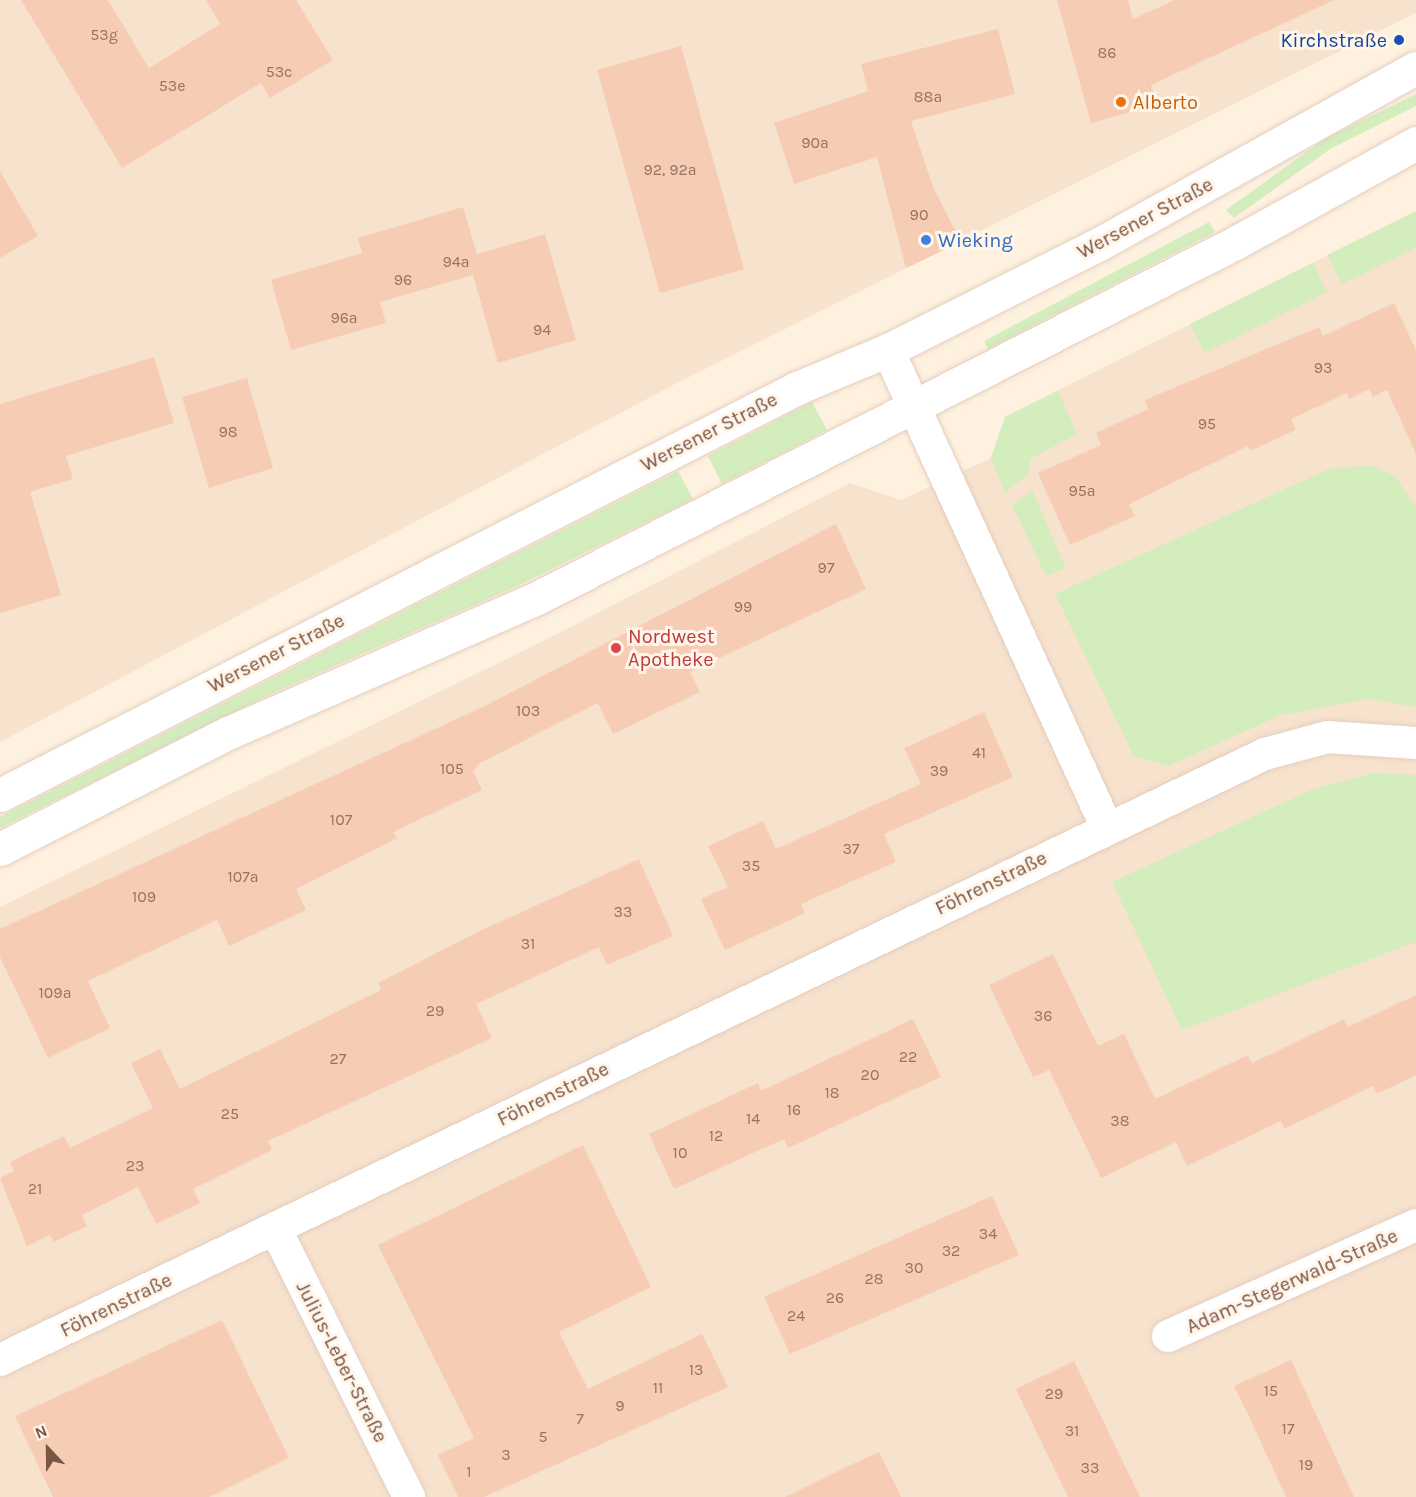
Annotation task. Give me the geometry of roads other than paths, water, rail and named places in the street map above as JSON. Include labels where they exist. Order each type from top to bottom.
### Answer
[{"type":"main road","name":"Wersener Straße","points":[[0,795],[787,393],[888,350],[1193,195],[1316,119],[1416,68]]},
{"type":"main road","points":[[0,849],[228,733],[539,597],[1235,243],[1416,143]]},
{"type":"street","points":[[888,350],[1107,828]]},
{"type":"street","name":"Föhrenstraße","points":[[0,1360],[1265,754],[1328,737],[1416,743]]},
{"type":"street","name":"Adam-Stegerwald-Straße","points":[[1168,1336],[1416,1225]]},
{"type":"street","name":"Julius-Leber-Straße","points":[[275,1228],[409,1497]]},
{"type":"place","name":"Kirchstraße","points":[[1399,40]]},
{"type":"place","name":"Alberto","points":[[1121,102]]},
{"type":"place","name":"Wieking","points":[[926,240]]},
{"type":"place","name":"Nordwest Apotheke","points":[[616,648]]}]
